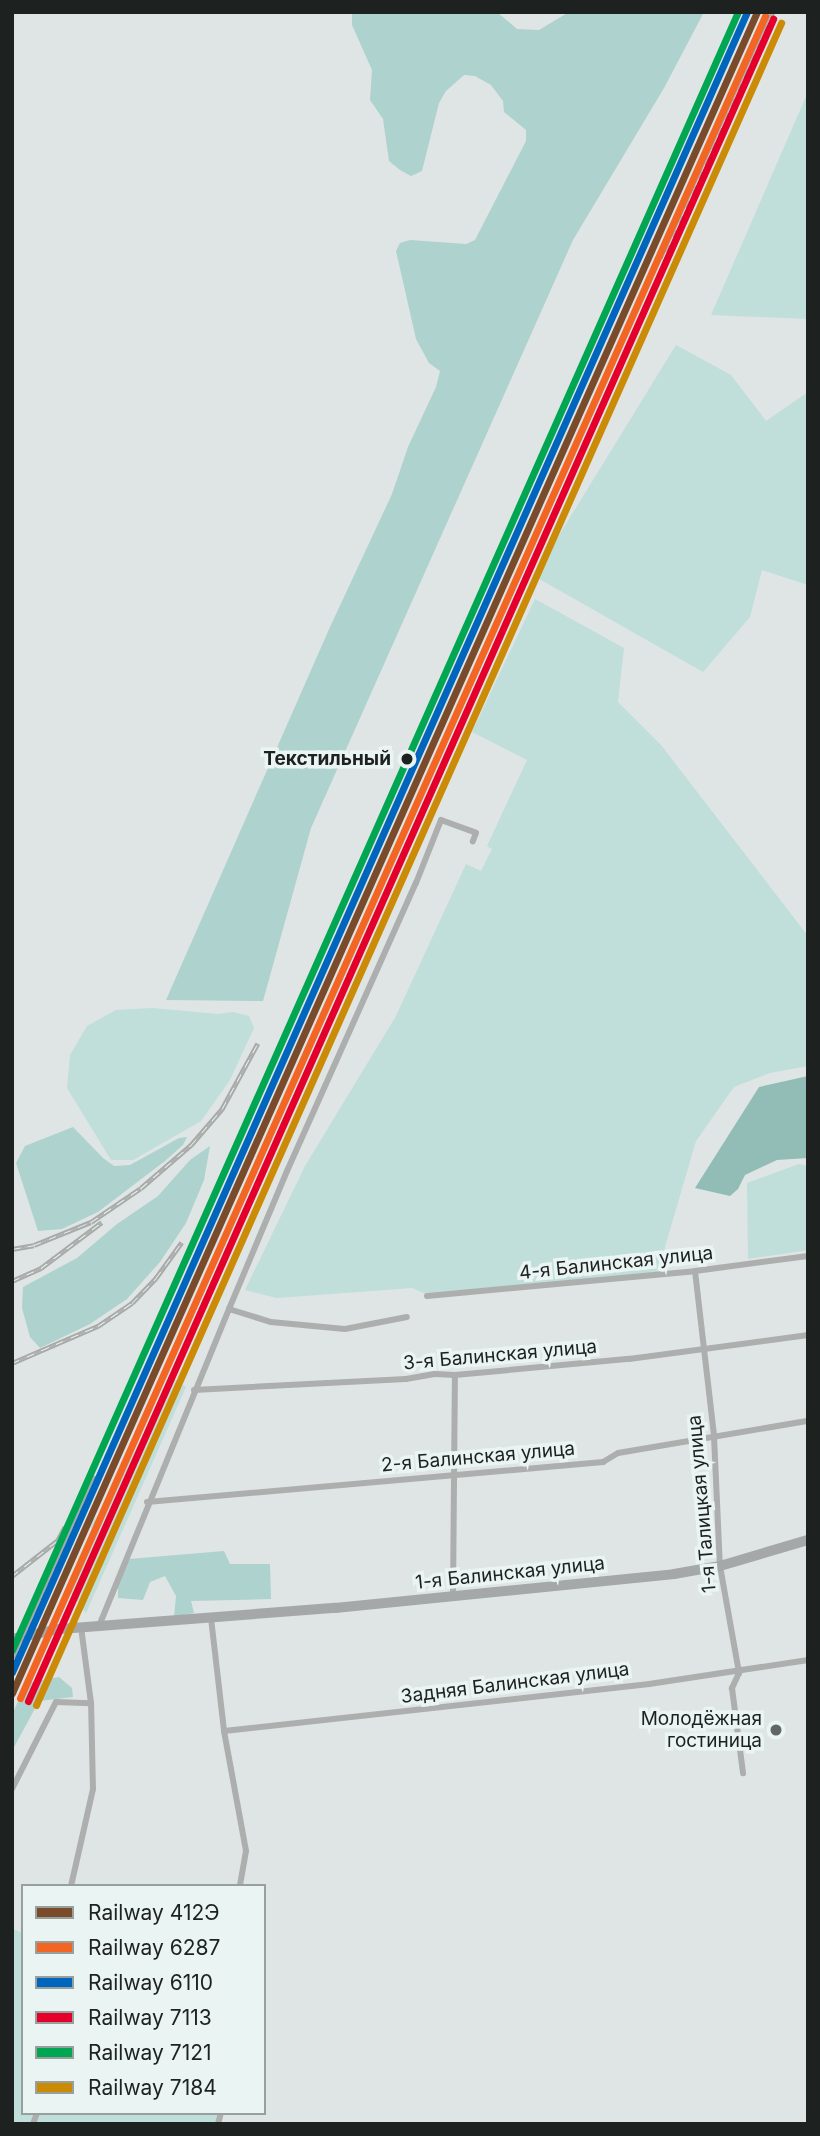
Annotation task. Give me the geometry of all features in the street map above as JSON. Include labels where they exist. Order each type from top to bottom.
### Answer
[{"type":"main road","name":"1-я Балинская улица","points":[[12,1639],[39,1632],[453,1596],[720,1566],[808,1540]]},
{"type":"street","points":[[99,1626],[194,1390],[287,1171],[416,883],[441,820],[476,832],[473,841]]},
{"type":"street","name":"4-я Балинская улица","points":[[427,1296],[695,1271],[808,1256]]},
{"type":"street","name":"1-я Талицкая улица","points":[[695,1271],[713,1436],[720,1566],[740,1673],[732,1688],[743,1773]]},
{"type":"street","points":[[229,1309],[271,1322],[345,1329],[407,1317]]},
{"type":"street","name":"3-я Балинская улица","points":[[194,1390],[435,1374],[455,1376],[808,1335]]},
{"type":"street","points":[[453,1596],[455,1376]]},
{"type":"street","name":"2-я Балинская улица","points":[[147,1503],[603,1462],[618,1453],[808,1422]]},
{"type":"street","points":[[211,1618],[224,1731],[246,1851],[240,1884]]},
{"type":"street","points":[[71,1884],[93,1789],[91,1703],[81,1628]]},
{"type":"street","name":"Задняя Балинская улица","points":[[224,1731],[740,1673],[761,1666],[808,1660]]},
{"type":"street","points":[[12,1789],[56,1702],[91,1703]]},
{"type":"shaded area","points":[[352,12],[497,12],[517,29],[539,30],[569,12],[704,12],[664,88],[573,240],[311,828],[263,1001],[166,1000],[330,627],[392,494],[408,447],[436,387],[440,371],[429,363],[416,339],[396,251],[400,243],[410,240],[466,244],[475,240],[526,141],[526,130],[504,112],[503,101],[491,85],[475,76],[464,75],[446,91],[439,103],[422,171],[411,176],[400,170],[389,161],[383,119],[370,100],[372,70],[352,25]]},
{"type":"shaded area","points":[[808,92],[808,319],[711,315]]},
{"type":"shaded area","points":[[676,345],[731,375],[766,421],[808,392],[808,585],[762,570],[750,617],[703,672],[534,576]]},
{"type":"shaded area","points":[[535,599],[624,648],[618,702],[661,745],[808,936],[808,1066],[770,1073],[734,1087],[696,1141],[665,1247],[661,1273],[424,1293],[412,1288],[277,1298],[245,1290],[305,1166],[396,1016],[466,864],[481,871],[492,849],[487,846],[527,760],[472,732]]},
{"type":"shaded area","points":[[152,1008],[218,1014],[233,1012],[249,1016],[254,1028],[230,1080],[201,1121],[133,1160],[111,1160],[67,1088],[70,1055],[87,1026],[116,1010]]},
{"type":"shaded area","points":[[808,1076],[808,1158],[777,1160],[745,1175],[738,1189],[730,1196],[695,1188],[759,1087]]},
{"type":"shaded area","points":[[73,1127],[114,1166],[130,1165],[179,1138],[187,1137],[183,1145],[165,1161],[98,1212],[62,1229],[38,1231],[16,1163],[25,1146]]},
{"type":"shaded area","points":[[210,1146],[204,1180],[186,1223],[160,1262],[127,1299],[90,1324],[40,1348],[30,1337],[22,1308],[23,1287],[77,1258],[117,1224],[158,1196],[190,1160]]},
{"type":"shaded area","points":[[799,1164],[808,1166],[808,1250],[748,1259],[747,1183]]},
{"type":"shaded area","points":[[174,1379],[186,1387],[86,1613],[67,1588],[80,1555],[92,1547],[95,1533],[89,1526],[103,1509]]},
{"type":"shaded area","points":[[224,1551],[230,1564],[270,1564],[271,1599],[191,1601],[194,1613],[174,1617],[176,1596],[165,1576],[150,1582],[143,1600],[118,1598],[118,1584],[129,1559]]},
{"type":"shaded area","points":[[59,1677],[72,1688],[73,1697],[39,1701],[12,1751],[12,1715],[26,1683]]},
{"type":"shaded area","points":[[12,1929],[21,1932],[21,2115],[220,2115],[218,2124],[12,2124]]},
{"type":"railway","points":[[663,259],[773,12]]},
{"type":"railway","points":[[12,1249],[34,1245],[91,1222],[141,1188],[191,1145],[222,1109],[258,1043]]},
{"type":"railway","points":[[12,1281],[41,1268],[102,1222]]},
{"type":"railway","points":[[12,1363],[98,1326],[132,1303],[156,1278],[182,1242]]},
{"type":"railway","points":[[12,1665],[96,1476]]},
{"type":"railway","points":[[12,1576],[58,1540],[65,1527]]},
{"type":"rail line","name":"7121","points":[[12,1650],[738,12]]},
{"type":"rail line","name":"6110","points":[[12,1672],[747,12]]},
{"type":"rail line","name":"412Э","points":[[12,1693],[757,12]]},
{"type":"rail line","name":"6287","points":[[20,1698],[765,16]]},
{"type":"rail line","name":"7113","points":[[28,1701],[773,19]]},
{"type":"rail line","name":"7184","points":[[36,1705],[781,23]]},
{"type":"place","name":"Текстильный","points":[[407,759]]},
{"type":"place","name":"Молодёжная гостиница","points":[[776,1730]]}]
